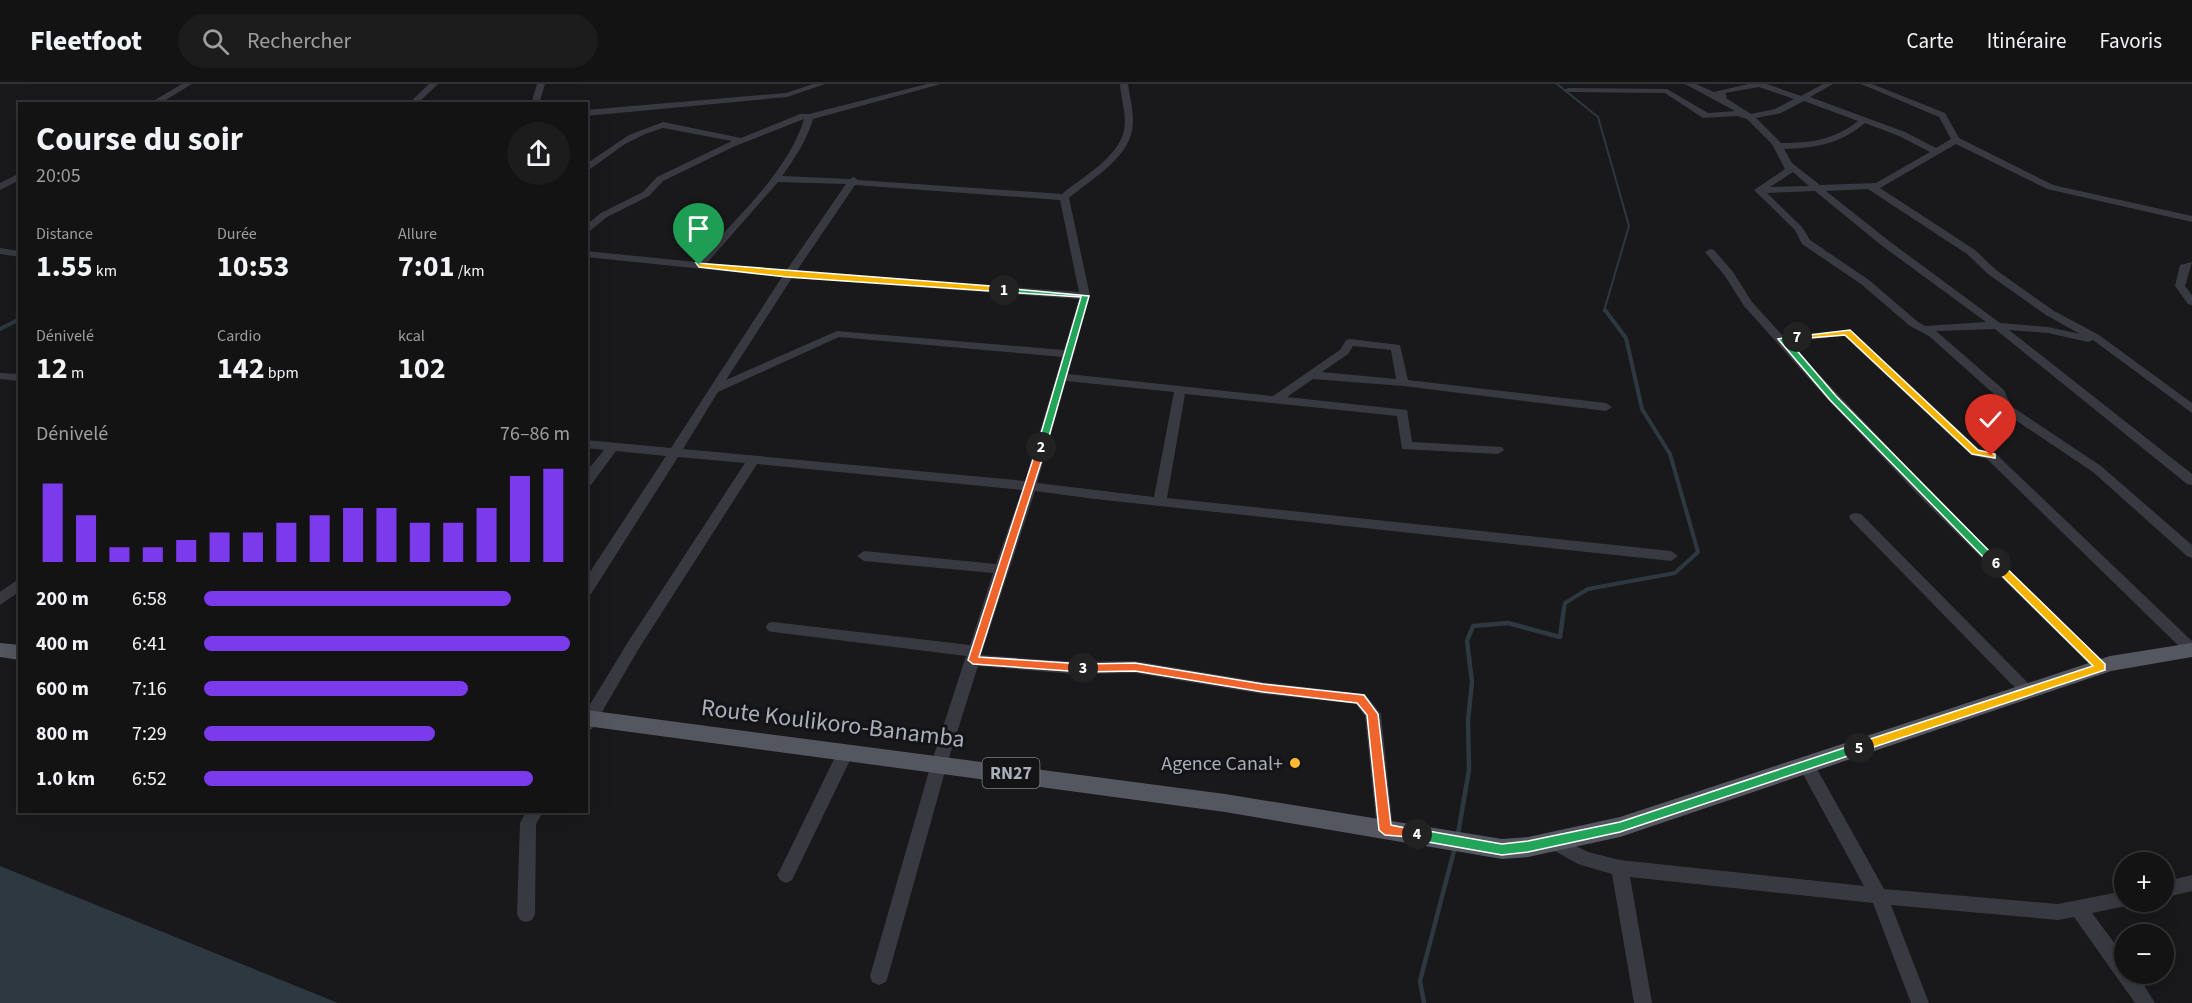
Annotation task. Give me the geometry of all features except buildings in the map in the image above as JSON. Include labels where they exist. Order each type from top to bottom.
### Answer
[{"type":"main road","points":[[0,650],[18,653]]},
{"type":"main road","name":"RN27","points":[[1552,841],[1620,827],[2101,667],[2192,650]]},
{"type":"main road","name":"Route Koulikoro-Banamba","points":[[588,721],[939,764],[1225,803],[1502,849],[1552,841]]},
{"type":"street","points":[[156,102],[188,84]]},
{"type":"street","points":[[413,102],[434,84]]},
{"type":"street","points":[[536,102],[541,84]]},
{"type":"street","points":[[588,113],[787,95],[821,84]]},
{"type":"street","points":[[588,229],[604,215],[646,194],[660,178],[742,140],[803,116],[809,117],[937,84]]},
{"type":"street","points":[[774,179],[854,180],[1003,194],[1064,196],[1107,162],[1123,142],[1128,132],[1124,84]]},
{"type":"street","points":[[1689,84],[1727,100]]},
{"type":"street","points":[[1759,190],[1785,176],[1790,170],[1788,164],[1778,146],[1718,92],[1760,84],[1902,134],[1936,152]]},
{"type":"street","points":[[1668,91],[1706,116],[1738,113],[1748,117],[1778,111],[1829,84]]},
{"type":"street","points":[[1865,84],[1942,115],[1956,140],[2050,187],[2192,219]]},
{"type":"street","points":[[1568,90],[1693,91],[1727,100]]},
{"type":"street","points":[[699,265],[752,210],[805,134],[809,117]]},
{"type":"street","points":[[1778,146],[1822,145],[1843,136],[1864,120]]},
{"type":"street","points":[[588,167],[621,142],[664,124],[686,131],[742,140]]},
{"type":"street","points":[[1759,190],[1878,186],[1956,140]]},
{"type":"street","points":[[1788,164],[1885,243],[2000,327],[2192,481]]},
{"type":"street","points":[[0,187],[18,177]]},
{"type":"street","points":[[588,587],[677,452],[787,274],[854,180]]},
{"type":"street","points":[[1870,186],[1971,252],[1992,272],[2050,312],[2109,346],[2192,409]]},
{"type":"street","points":[[1759,190],[1799,229],[1806,242],[1865,282],[1923,329],[1933,334],[2000,393],[2006,408],[2097,469],[2192,553]]},
{"type":"street","points":[[879,976],[939,764],[1030,486],[1085,296],[1064,196]]},
{"type":"street","points":[[0,251],[18,254]]},
{"type":"street","points":[[1710,252],[1729,274],[1748,304],[1833,398],[1928,497],[2101,667]]},
{"type":"street","points":[[588,254],[787,274],[1085,296]]},
{"type":"street","points":[[2192,265],[2184,267],[2180,286],[2192,302]]},
{"type":"street","points":[[1923,329],[2000,327],[2050,331],[2109,346]]},
{"type":"street","points":[[1782,339],[1847,332],[1975,452],[1991,456],[2192,650]]},
{"type":"street","points":[[714,390],[837,334],[1067,354]]},
{"type":"street","points":[[1275,400],[1344,352],[1350,342],[1396,347],[1403,383]]},
{"type":"street","points":[[1311,375],[1403,383],[1606,407]]},
{"type":"street","points":[[0,376],[18,378]]},
{"type":"street","points":[[1061,377],[1403,413],[1406,446],[1498,450]]},
{"type":"street","points":[[1160,502],[1180,390]]},
{"type":"street","points":[[588,444],[1030,486],[1671,556]]},
{"type":"street","points":[[588,479],[613,446]]},
{"type":"street","points":[[588,721],[633,646],[753,460]]},
{"type":"street","points":[[1856,517],[2028,692]]},
{"type":"street","points":[[864,556],[1001,569]]},
{"type":"street","points":[[0,600],[18,585]]},
{"type":"street","points":[[773,627],[1074,668],[1135,667],[1263,688],[1360,699],[1373,714],[1385,830]]},
{"type":"street","points":[[786,875],[845,754]]},
{"type":"street","points":[[1806,765],[1879,896],[1920,1003]]},
{"type":"street","points":[[526,914],[528,823],[534,813]]},
{"type":"street","points":[[1552,841],[1584,858],[1620,868],[1879,896],[2058,912],[2079,910],[2114,901]]},
{"type":"street","points":[[1620,868],[1643,1003]]},
{"type":"street","points":[[2174,887],[2192,883]]},
{"type":"street","points":[[2079,910],[2114,957]]},
{"type":"street","points":[[2133,984],[2146,1003]]},
{"type":"shaded area","points":[[0,866],[338,1003],[0,1003]]},
{"type":"waterway","points":[[1557,84],[1598,117],[1629,226],[1604,311]]},
{"type":"waterway","points":[[1564,610],[1565,603],[1588,589],[1675,573],[1698,552],[1670,454],[1642,409],[1626,338],[1605,310]]},
{"type":"waterway","points":[[0,329],[18,320]]},
{"type":"waterway","points":[[1458,834],[1469,770],[1468,720],[1472,682],[1467,641],[1473,626],[1508,623],[1560,637],[1564,608]]},
{"type":"waterway","points":[[1424,1003],[1420,981],[1455,847]]},
{"type":"place","name":"Agence Canal+","points":[[1295,763]]},
{"type":"route","points":[[699,265],[787,274],[1085,296],[1030,486],[973,660],[1074,668],[1135,667],[1263,688],[1360,699],[1373,714],[1385,830],[1502,849],[1528,847],[1620,827],[2101,667],[1928,497],[1833,398],[1782,339],[1847,332],[1975,452],[1991,456]]}]
